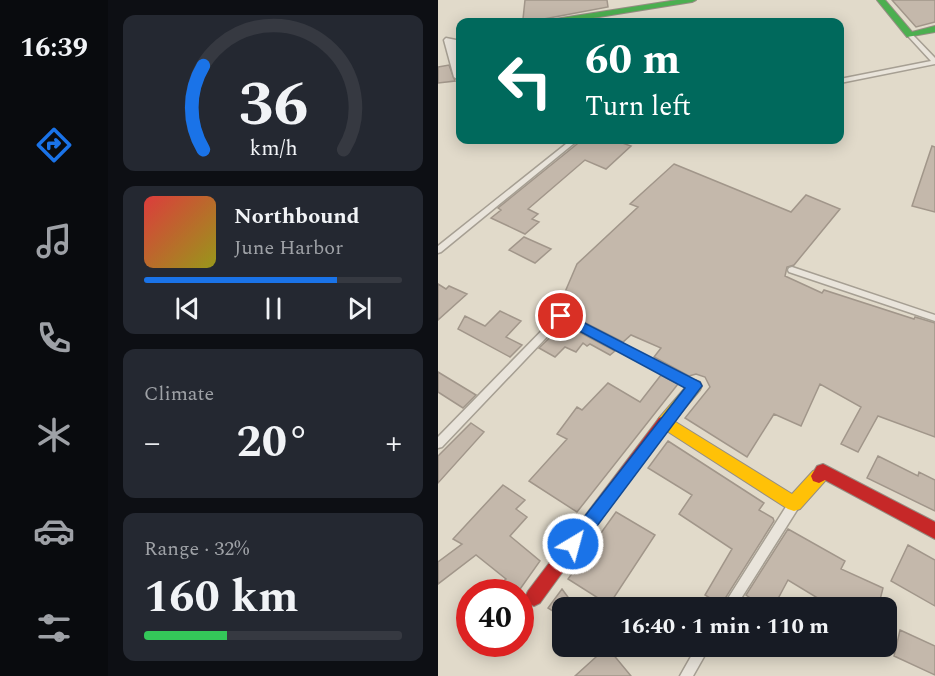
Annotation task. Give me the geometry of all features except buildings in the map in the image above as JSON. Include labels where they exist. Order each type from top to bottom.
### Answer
[{"type":"street","points":[[580,18],[692,0]]},
{"type":"street","points":[[881,0],[910,35],[935,29]]},
{"type":"street","points":[[450,40],[456,62]]},
{"type":"street","points":[[534,597],[664,422],[695,386]]},
{"type":"street","points":[[664,422],[794,504],[823,471],[935,531]]},
{"type":"lane","points":[[910,35],[935,62]]},
{"type":"lane","points":[[844,80],[935,62]]},
{"type":"lane","points":[[438,250],[570,144]]},
{"type":"lane","points":[[792,270],[935,318]]},
{"type":"lane","points":[[438,444],[561,316],[695,386]]},
{"type":"lane","points":[[735,597],[794,504]]},
{"type":"lane","points":[[686,676],[697,657]]},
{"type":"traffic: fast","points":[[580,18],[692,0]]},
{"type":"traffic: fast","points":[[881,0],[910,35],[935,29]]},
{"type":"traffic: slow","points":[[695,386],[664,422],[794,504],[819,476]]},
{"type":"traffic: jam","points":[[534,597],[664,422]]},
{"type":"traffic: jam","points":[[819,476],[823,471],[935,531]]},
{"type":"route","points":[[561,316],[695,386],[664,422],[573,544]]}]
